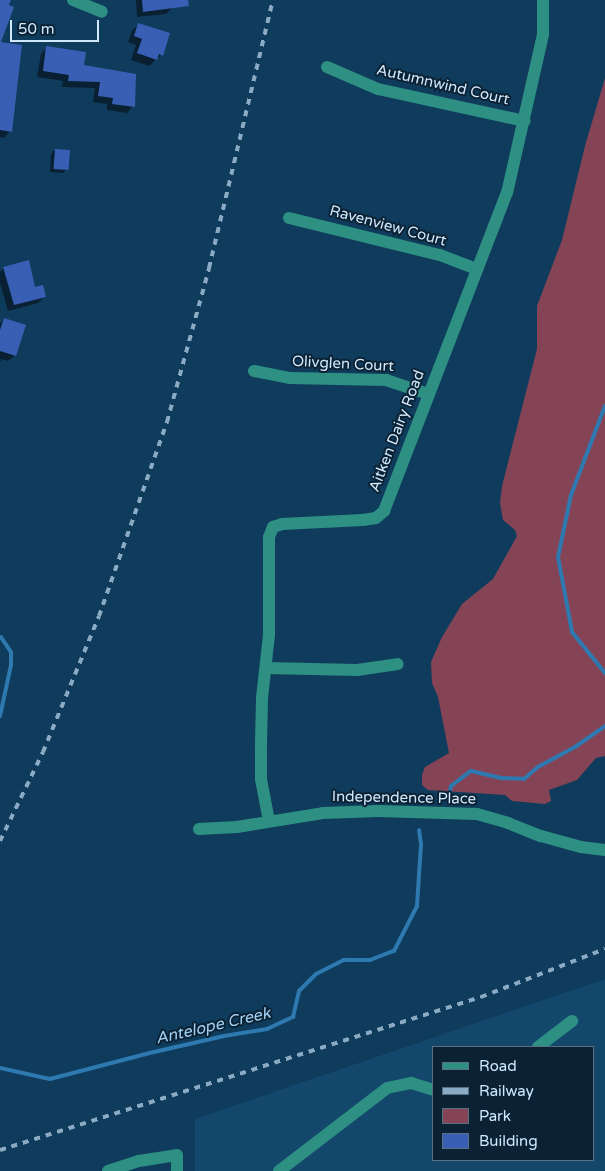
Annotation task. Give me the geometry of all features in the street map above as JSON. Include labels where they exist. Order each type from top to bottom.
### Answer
[{"type":"street","points":[[73,0],[102,12]]},
{"type":"street","name":"Aitken Dairy Road","points":[[269,821],[261,779],[262,698],[269,636],[269,537],[273,528],[282,524],[363,520],[376,518],[384,511],[507,193],[543,34],[543,0]]},
{"type":"street","name":"Autumnwind Court","points":[[327,68],[378,89],[524,121]]},
{"type":"street","name":"Ravenview Court","points":[[289,218],[440,255],[477,269]]},
{"type":"street","name":"Olivglen Court","points":[[254,371],[290,378],[386,380],[428,394]]},
{"type":"street","points":[[266,668],[357,670],[398,664]]},
{"type":"street","name":"Independence Place","points":[[199,829],[236,827],[323,813],[378,811],[478,814],[581,848],[605,850]]},
{"type":"street","points":[[539,1046],[572,1021]]},
{"type":"street","points":[[279,1171],[387,1088],[411,1083],[432,1089]]},
{"type":"street","points":[[108,1171],[139,1166],[177,1155],[177,1171]]},
{"type":"shaded area","points":[[605,979],[605,1171],[195,1171],[195,1119]]},
{"type":"green space","points":[[605,78],[605,756],[596,758],[577,780],[549,790],[551,801],[545,804],[512,801],[505,795],[428,790],[422,785],[422,775],[425,767],[449,753],[438,697],[432,683],[431,662],[442,637],[462,604],[493,579],[517,536],[515,530],[503,520],[500,503],[502,486],[537,349],[537,306],[562,240],[585,146]]},
{"type":"building","points":[[0,0],[11,0],[9,5],[14,7],[1,42],[22,45],[12,132],[0,130]]},
{"type":"building","points":[[142,0],[188,0],[189,6],[143,12]]},
{"type":"building","points":[[138,23],[170,33],[163,56],[159,54],[157,60],[137,53],[142,39],[134,36]]},
{"type":"building","points":[[46,46],[86,52],[84,65],[136,74],[135,107],[112,104],[113,98],[98,96],[100,82],[68,81],[69,75],[43,71]]},
{"type":"building","points":[[55,149],[70,150],[69,170],[54,169]]},
{"type":"building","points":[[29,260],[35,287],[43,285],[46,297],[14,305],[3,267]]},
{"type":"building","points":[[4,318],[26,325],[16,356],[0,351],[0,330]]},
{"type":"waterway","name":"Antelope Creek","points":[[605,406],[571,495],[558,557],[572,632],[605,673]]},
{"type":"waterway","points":[[0,716],[11,665],[11,652],[1,637]]},
{"type":"waterway","name":"Antelope Creek","points":[[450,791],[451,786],[471,771],[501,778],[524,779],[538,767],[575,747],[605,726]]},
{"type":"waterway","name":"Antelope Creek","points":[[0,1068],[50,1079],[154,1052],[224,1036],[267,1029],[293,1017],[299,991],[316,974],[344,960],[370,960],[394,951],[417,906],[421,844],[419,830]]},
{"type":"railway","points":[[0,841],[43,752],[99,616],[167,422],[209,268],[273,0]]},
{"type":"railway","points":[[0,1150],[481,997],[605,949]]}]
